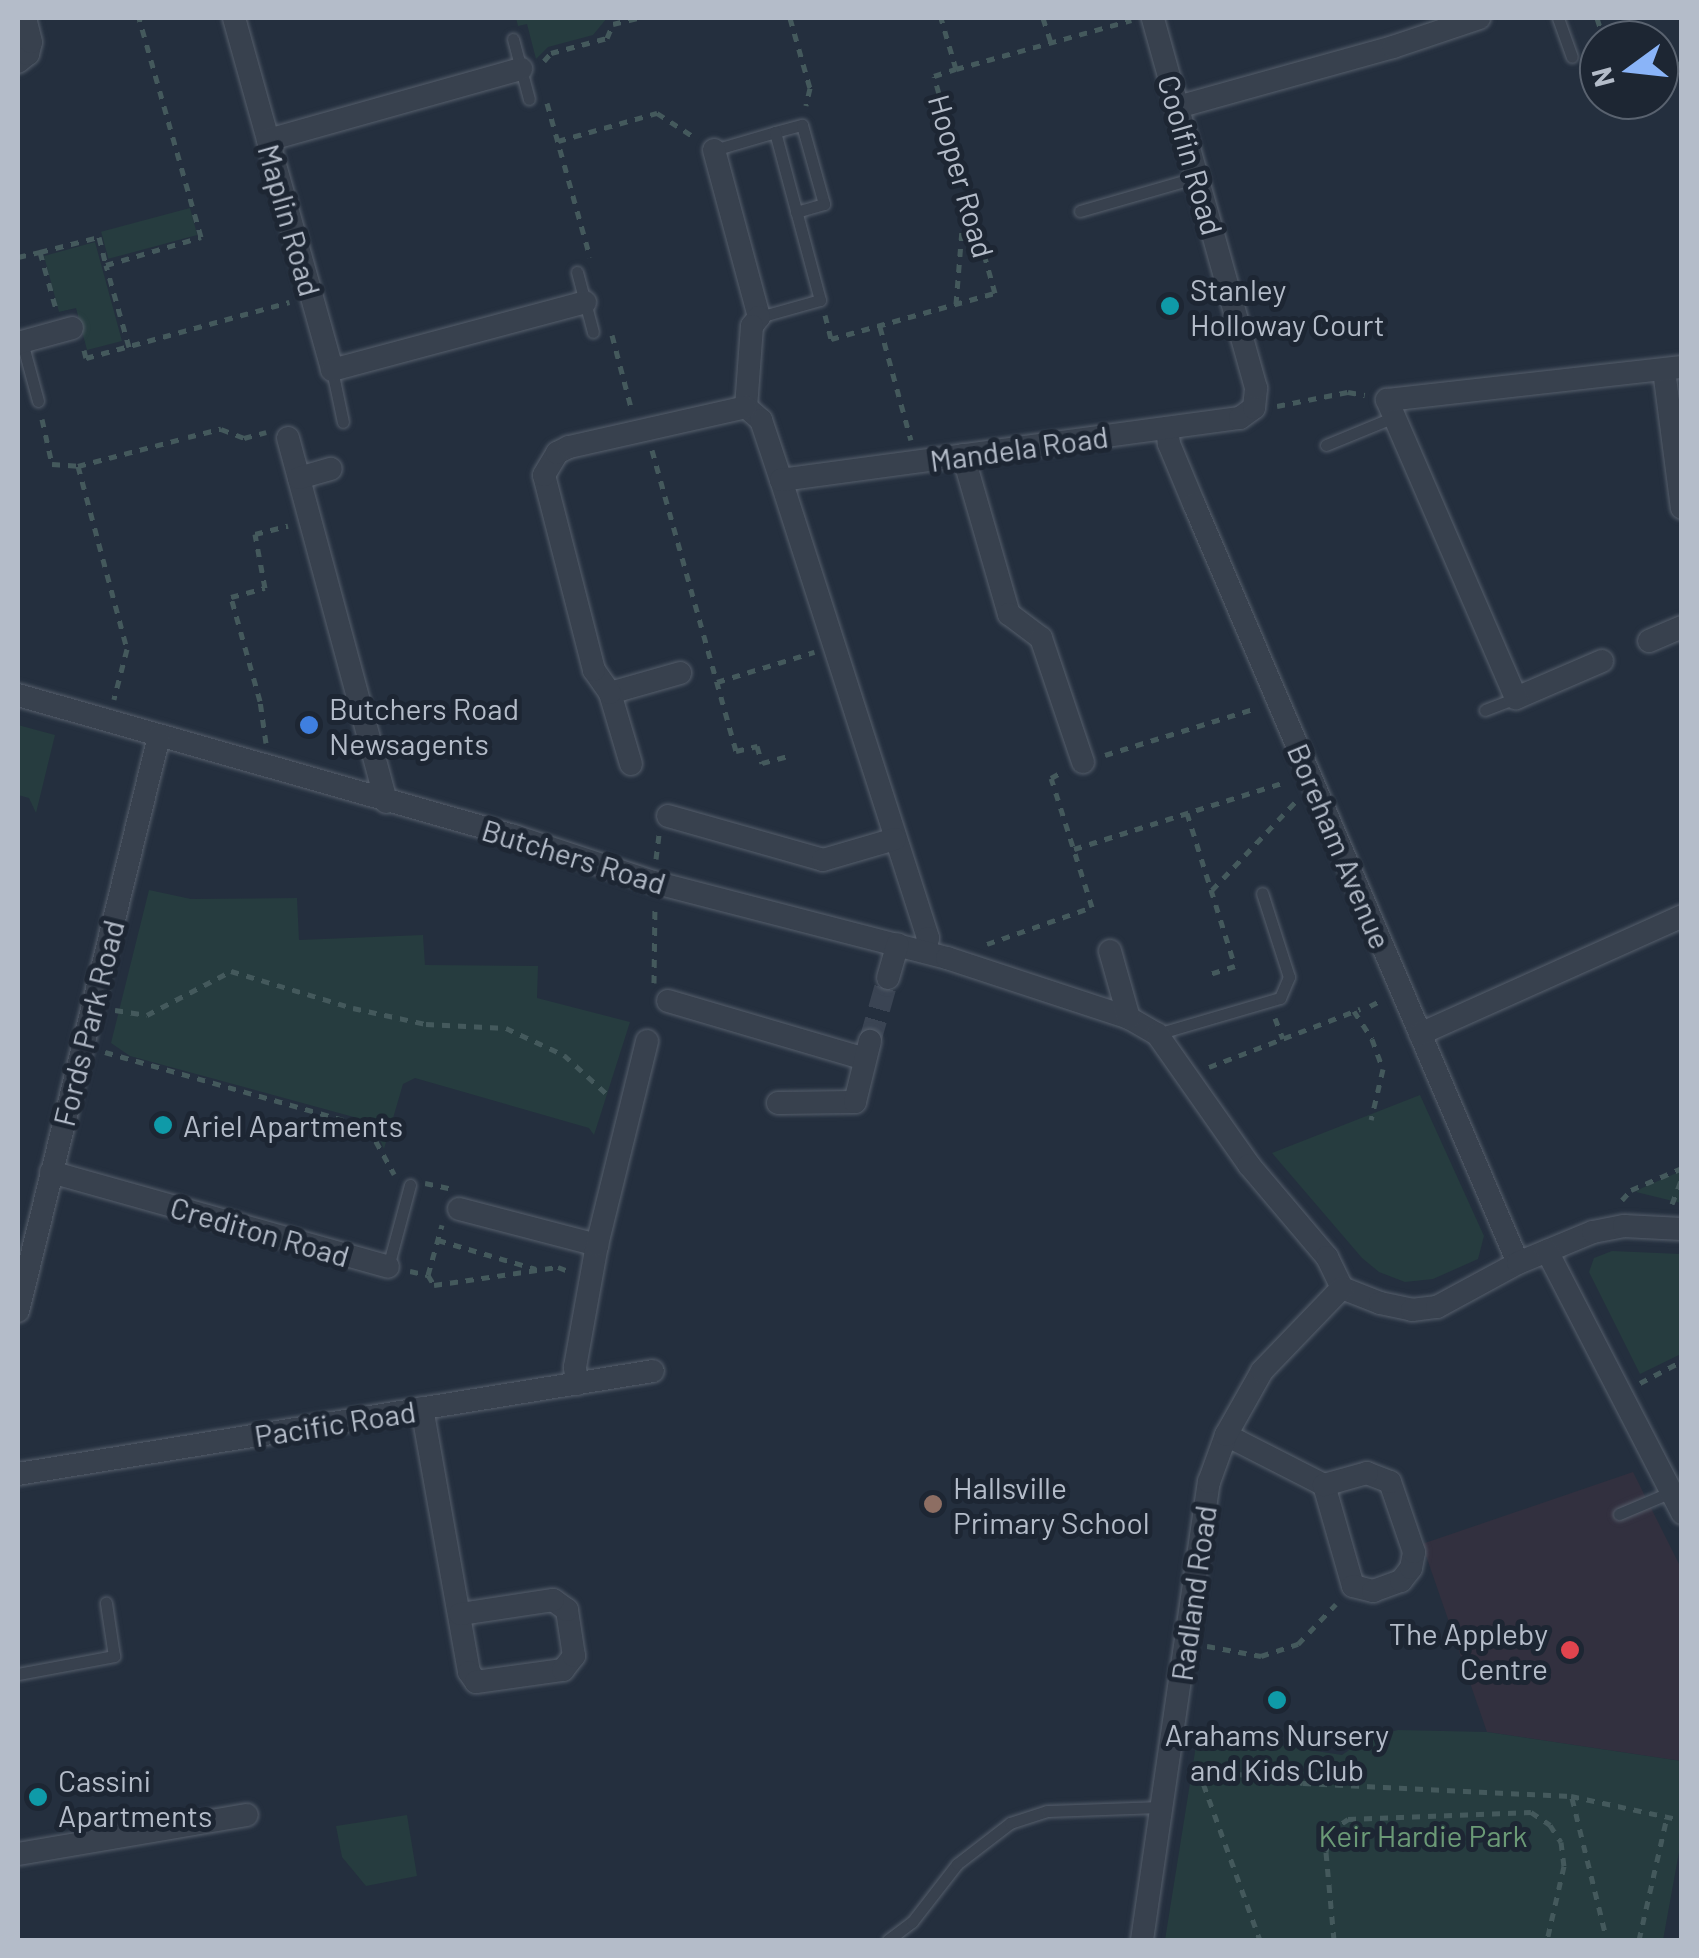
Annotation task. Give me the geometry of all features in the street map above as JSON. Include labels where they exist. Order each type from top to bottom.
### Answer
[{"type":"street","points":[[18,62],[28,54],[31,42],[25,18]]},
{"type":"street","name":"Maplin Road","points":[[234,18],[332,370]]},
{"type":"street","name":"Coolfin Road","points":[[1143,18],[1178,106],[1256,388],[1254,408]]},
{"type":"street","points":[[1178,106],[1393,47],[1478,18]]},
{"type":"street","points":[[268,140],[529,69]]},
{"type":"street","points":[[714,150],[759,317],[752,326],[746,407]]},
{"type":"street","points":[[332,370],[585,302]]},
{"type":"street","points":[[20,343],[67,330]]},
{"type":"street","points":[[1602,661],[1516,698],[1391,408],[1673,369],[1682,508]]},
{"type":"street","points":[[631,764],[610,693],[594,670],[545,493],[544,475],[557,453],[569,447],[746,407]]},
{"type":"street","points":[[746,407],[762,420],[895,839],[936,955]]},
{"type":"street","name":"Mandela Road","points":[[781,480],[1240,418],[1254,408]]},
{"type":"street","name":"Boreham Avenue","points":[[1167,428],[1169,444],[1279,702],[1301,777],[1420,1034],[1518,1264]]},
{"type":"street","points":[[288,438],[386,802]]},
{"type":"street","points":[[962,455],[1009,614],[1040,638],[1083,762]]},
{"type":"street","points":[[299,478],[331,470]]},
{"type":"street","points":[[1649,641],[1682,628]]},
{"type":"street","points":[[610,693],[680,673]]},
{"type":"street","name":"Butchers Road","points":[[18,696],[514,836],[652,882],[936,955],[1130,1018],[1157,1034],[1249,1165],[1327,1257],[1342,1288]]},
{"type":"street","name":"Fords Park Road","points":[[18,1311],[160,736]]},
{"type":"street","points":[[668,816],[823,860],[895,839]]},
{"type":"street","points":[[1420,1034],[1682,916]]},
{"type":"street","points":[[888,978],[898,944]]},
{"type":"street","points":[[1110,951],[1130,1018]]},
{"type":"street","points":[[660,1000],[868,1050],[855,1102],[778,1103]]},
{"type":"street","points":[[578,1384],[575,1367],[597,1245],[647,1040]]},
{"type":"street","name":"Crediton Road","points":[[51,1172],[388,1267]]},
{"type":"street","points":[[450,1207],[597,1245]]},
{"type":"street","points":[[1342,1288],[1412,1310],[1438,1306],[1547,1250],[1593,1232],[1624,1226],[1682,1229]]},
{"type":"street","points":[[1547,1250],[1676,1502]]},
{"type":"street","name":"Radland Road","points":[[1142,1940],[1210,1482],[1226,1435],[1262,1372],[1342,1288]]},
{"type":"street","name":"Pacific Road","points":[[18,1474],[652,1372]]},
{"type":"street","points":[[422,1408],[468,1672],[476,1682],[563,1670],[574,1656],[567,1610],[553,1600],[460,1614]]},
{"type":"street","points":[[1226,1435],[1324,1485],[1367,1473],[1390,1482],[1414,1552],[1411,1568],[1401,1581],[1373,1591],[1354,1586],[1324,1485]]},
{"type":"street","points":[[18,1854],[247,1815]]},
{"type":"lane","points":[[1558,18],[1572,57]]},
{"type":"lane","points":[[513,39],[529,69],[529,99]]},
{"type":"lane","points":[[714,150],[802,124],[824,204],[796,212]]},
{"type":"lane","points":[[759,317],[820,300],[775,132]]},
{"type":"lane","points":[[1080,211],[1198,177]]},
{"type":"lane","points":[[578,272],[594,332]]},
{"type":"lane","points":[[20,343],[38,401]]},
{"type":"lane","name":"Maplin Road","points":[[332,370],[343,422]]},
{"type":"lane","points":[[1326,445],[1391,408]]},
{"type":"lane","points":[[1485,710],[1516,698]]},
{"type":"lane","points":[[1157,1034],[1280,998],[1289,977],[1262,893]]},
{"type":"lane","name":"Crediton Road","points":[[388,1267],[410,1185]]},
{"type":"lane","points":[[1620,1514],[1676,1502]]},
{"type":"lane","points":[[18,1674],[114,1656],[106,1603]]},
{"type":"lane","points":[[888,1940],[912,1922],[957,1864],[1010,1823],[1047,1812],[1162,1807]]},
{"type":"path","points":[[106,265],[201,237],[139,18]]},
{"type":"path","points":[[529,69],[551,54],[607,38],[613,24],[638,18]]},
{"type":"path","points":[[790,18],[810,88],[802,124]]},
{"type":"path","name":"Hooper Road","points":[[820,300],[831,339],[995,293],[934,76],[956,69],[941,18]]},
{"type":"path","points":[[1043,18],[1051,42]]},
{"type":"path","points":[[956,69],[1143,18]]},
{"type":"path","points":[[542,86],[592,262]]},
{"type":"path","points":[[558,140],[657,113],[714,150]]},
{"type":"path","points":[[956,304],[965,187]]},
{"type":"path","points":[[18,256],[99,237],[128,347]]},
{"type":"path","points":[[40,252],[67,330]]},
{"type":"path","points":[[86,358],[311,296]]},
{"type":"path","points":[[880,326],[917,462]]},
{"type":"path","points":[[611,331],[736,752],[756,746],[762,763],[790,755]]},
{"type":"path","points":[[1254,408],[1348,392],[1391,408]]},
{"type":"path","points":[[38,401],[52,464],[78,466],[221,429],[244,438]]},
{"type":"path","points":[[78,466],[127,650],[108,721]]},
{"type":"path","points":[[271,768],[260,701],[231,597],[264,588],[255,534],[310,520]]},
{"type":"path","points":[[717,682],[833,646]]},
{"type":"path","points":[[936,955],[1092,907],[1051,778],[1083,762],[1279,702]]},
{"type":"path","points":[[1074,849],[1301,777],[1300,797],[1212,890]]},
{"type":"path","points":[[1187,813],[1235,966],[1207,975]]},
{"type":"path","points":[[652,882],[660,1000]]},
{"type":"path","points":[[92,1007],[147,1016],[232,971],[353,1008],[426,1024],[506,1028],[564,1055],[617,1102]]},
{"type":"path","points":[[1187,1074],[1357,1010],[1383,1070],[1371,1120]]},
{"type":"path","points":[[84,1042],[122,1060],[368,1127],[392,1172],[410,1185],[419,1181],[450,1207],[428,1275],[434,1286],[558,1267],[591,1279]]},
{"type":"path","points":[[1622,1200],[1631,1190],[1682,1168]]},
{"type":"path","points":[[1671,1207],[1682,1178]]},
{"type":"path","points":[[438,1240],[540,1270]]},
{"type":"path","points":[[388,1267],[428,1275]]},
{"type":"path","points":[[1638,1384],[1682,1361]]},
{"type":"path","points":[[1185,1642],[1261,1656],[1298,1644],[1354,1586]]},
{"type":"path","points":[[1260,1940],[1198,1770],[1303,1783],[1572,1796],[1682,1820]]},
{"type":"path","points":[[1572,1796],[1608,1940]]},
{"type":"path","points":[[1334,1940],[1326,1852],[1329,1832],[1348,1819],[1531,1812],[1550,1825],[1561,1842],[1564,1866],[1548,1940]]},
{"type":"path","points":[[1640,1940],[1667,1817]]},
{"type":"shaded area","name":"The Appleby Centre","points":[[1633,1472],[1681,1568],[1681,1761],[1487,1732],[1422,1544]]},
{"type":"green space","points":[[516,18],[607,18],[593,35],[548,47],[536,59],[527,24],[518,26]]},
{"type":"green space","points":[[190,208],[197,235],[108,259],[101,232]]},
{"type":"green space","points":[[95,242],[122,341],[87,350],[76,308],[59,312],[44,256]]},
{"type":"green space","points":[[18,725],[55,735],[36,813],[29,798],[18,795]]},
{"type":"green space","points":[[149,890],[191,899],[297,898],[299,940],[423,935],[425,965],[538,966],[537,998],[630,1022],[594,1135],[589,1128],[415,1078],[403,1084],[384,1149],[372,1122],[130,1056],[111,1043]]},
{"type":"green space","points":[[1420,1095],[1484,1236],[1478,1259],[1433,1279],[1405,1282],[1379,1272],[1362,1258],[1272,1153]]},
{"type":"green space","points":[[1681,1171],[1681,1203],[1636,1192],[1642,1188]]},
{"type":"green space","points":[[1612,1251],[1681,1254],[1681,1354],[1640,1374],[1589,1272],[1594,1258]]},
{"type":"green space","name":"Keir Hardie Park","points":[[1398,1730],[1487,1732],[1681,1761],[1681,1841],[1663,1940],[1165,1940],[1198,1733],[1342,1755],[1365,1739]]},
{"type":"green space","points":[[407,1815],[417,1876],[366,1886],[342,1857],[336,1826]]},
{"type":"tunnel","points":[[870,1041],[888,978]]},
{"type":"place","name":"Stanley Holloway Court","points":[[1170,306]]},
{"type":"place","name":"Butchers Road Newsagents","points":[[309,725]]},
{"type":"place","name":"Ariel Apartments","points":[[163,1125]]},
{"type":"place","name":"Hallsville Primary School","points":[[933,1504]]},
{"type":"place","name":"The Appleby Centre","points":[[1570,1650]]},
{"type":"place","name":"Arahams Nursery and Kids Club","points":[[1277,1700]]},
{"type":"place","name":"Cassini Apartments","points":[[38,1797]]}]
